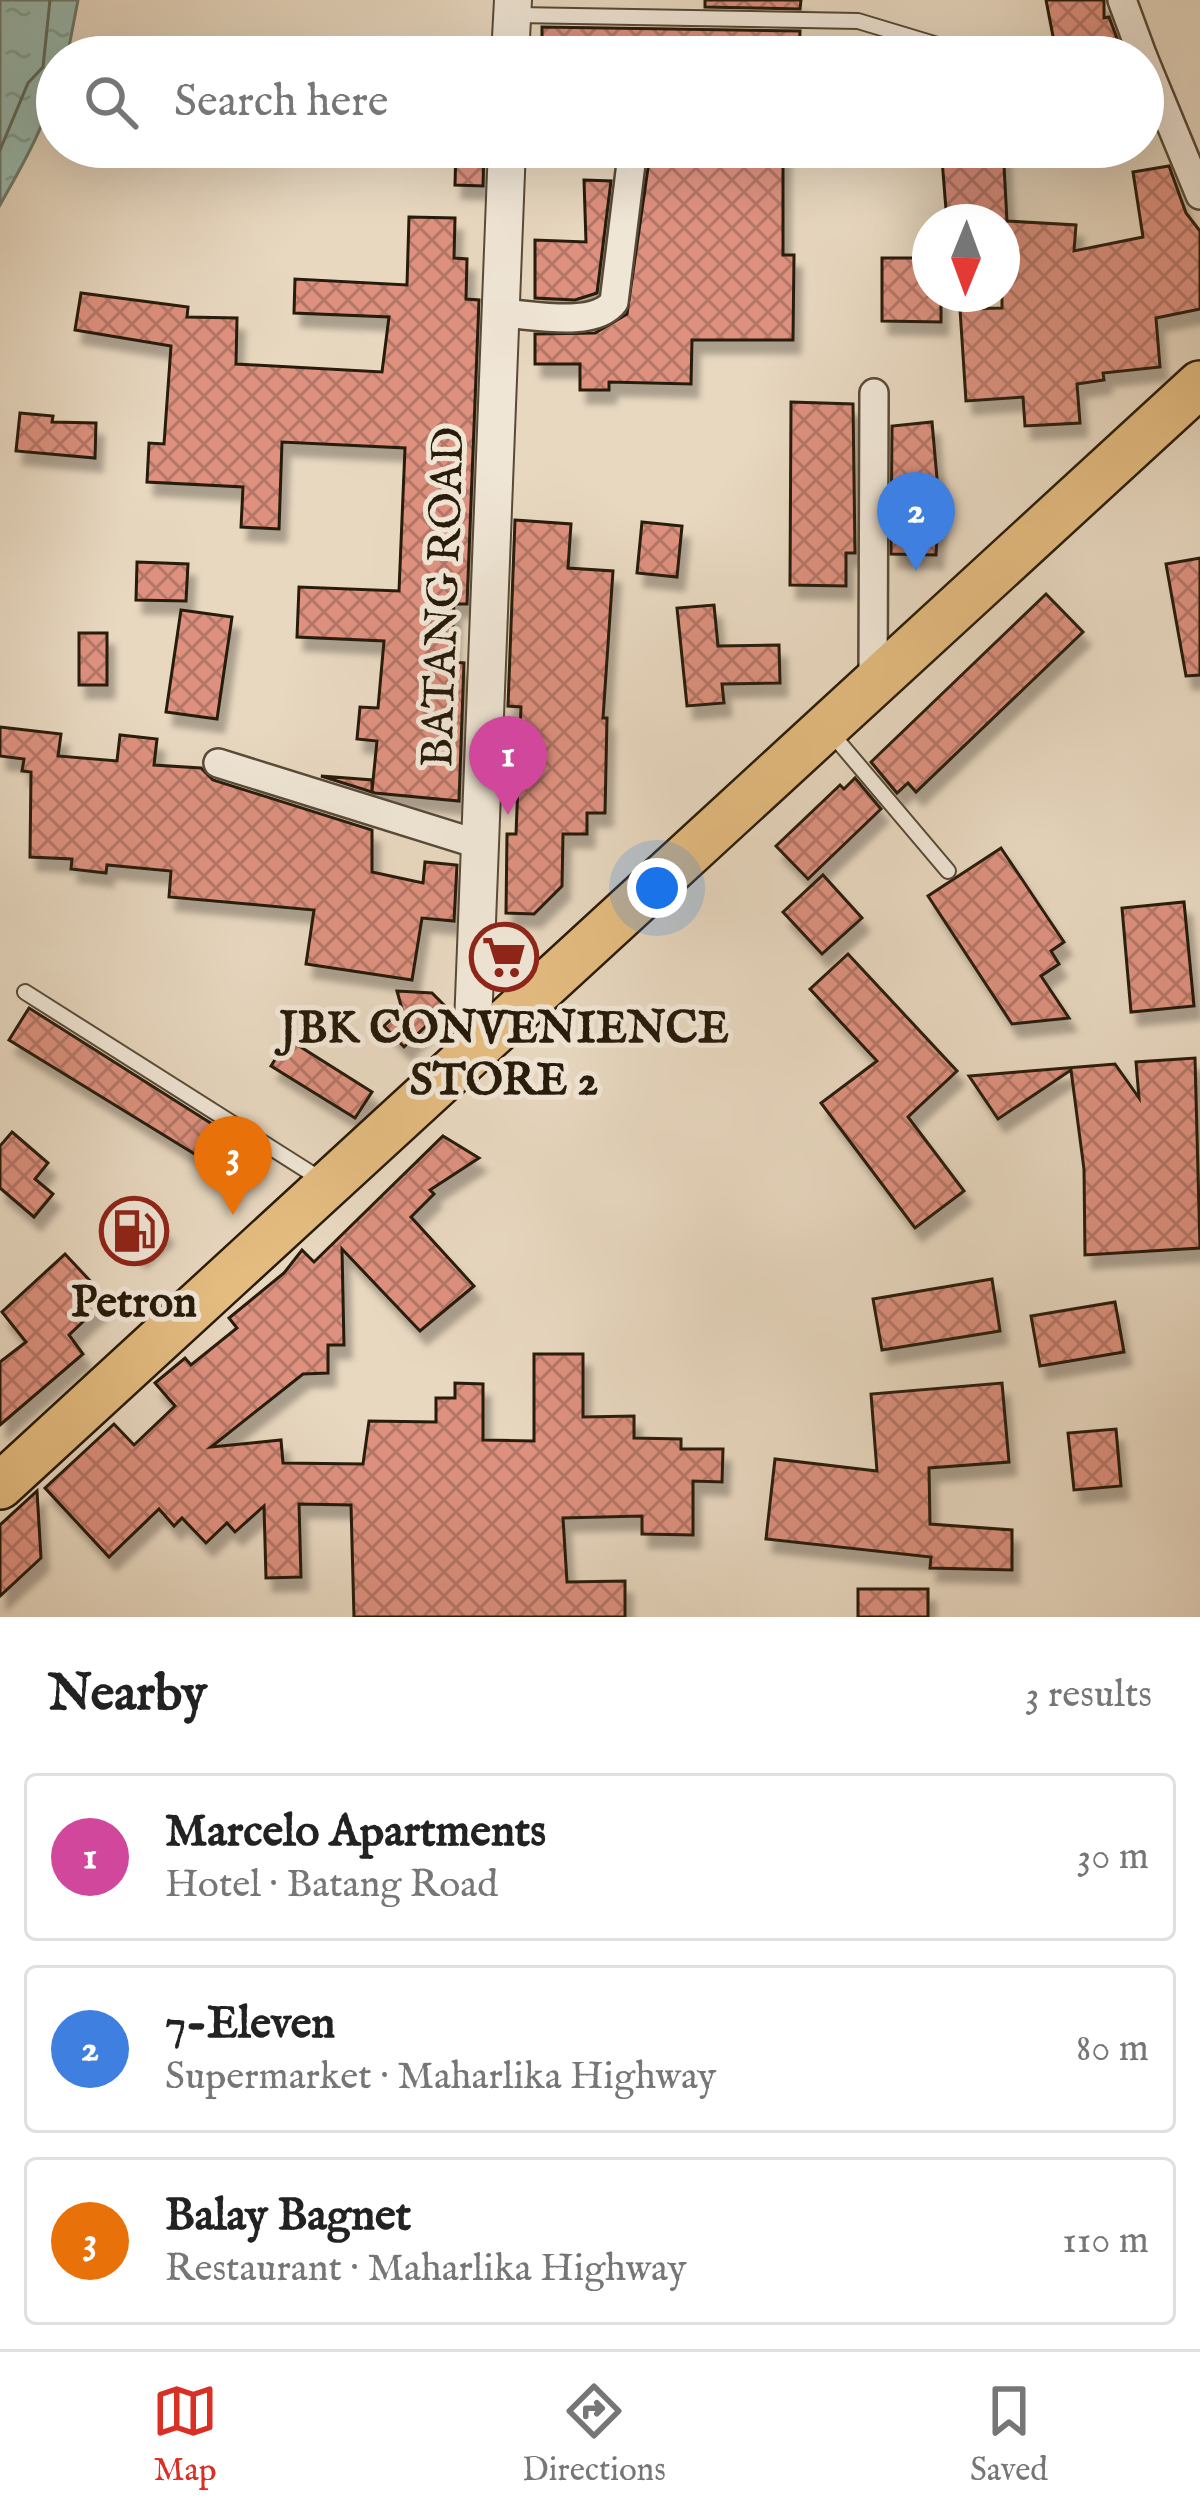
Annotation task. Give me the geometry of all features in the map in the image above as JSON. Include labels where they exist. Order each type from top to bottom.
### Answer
[{"type":"main road","points":[[0,1486],[1200,384]]},
{"type":"street","points":[[1122,0],[1135,36]]},
{"type":"street","points":[[1164,108],[1200,195]]},
{"type":"street","name":"BATANG ROAD","points":[[472,1051],[506,168]]},
{"type":"street","points":[[500,314],[589,316],[608,310],[614,302],[630,168]]},
{"type":"street","points":[[873,681],[874,393]]},
{"type":"street","points":[[218,763],[478,844]]},
{"type":"lane","points":[[512,8],[858,21],[908,36]]},
{"type":"lane","points":[[824,725],[948,871]]},
{"type":"lane","points":[[26,992],[329,1185]]},
{"type":"water","points":[[0,0],[78,0],[71,36],[36,36],[36,137],[0,205]]},
{"type":"building","points":[[705,0],[801,0],[800,9],[705,7]]},
{"type":"building","points":[[1046,0],[1104,0],[1104,18],[1109,17],[1116,36],[1053,36]]},
{"type":"building","points":[[542,27],[800,31],[800,36],[542,36]]},
{"type":"building","points":[[1169,166],[1186,213],[1200,231],[1200,309],[1156,318],[1160,367],[1103,373],[1104,380],[1077,384],[1080,423],[1025,426],[1023,397],[966,401],[960,312],[1020,312],[1020,222],[1076,225],[1074,251],[1143,237],[1133,172]]},
{"type":"building","points":[[455,168],[483,168],[483,186],[455,185]]},
{"type":"building","points":[[648,168],[783,168],[783,255],[794,255],[793,340],[692,340],[691,384],[609,382],[609,390],[580,390],[580,364],[535,364],[535,334],[595,333],[627,314]]},
{"type":"building","points":[[943,168],[1004,168],[1006,204],[946,204]]},
{"type":"building","points":[[584,180],[611,181],[597,293],[575,300],[535,298],[535,240],[586,242]]},
{"type":"building","points":[[409,217],[455,218],[454,258],[467,259],[466,299],[479,300],[467,604],[454,604],[451,662],[464,663],[459,801],[375,793],[321,776],[372,780],[372,791],[377,741],[357,739],[360,707],[378,708],[384,641],[297,637],[299,587],[399,591],[405,448],[282,442],[279,529],[241,527],[243,487],[147,482],[149,443],[164,444],[171,346],[75,330],[81,293],[188,307],[187,317],[237,318],[236,364],[382,372],[389,317],[294,313],[295,279],[407,285]]},
{"type":"building","points":[[882,258],[912,258],[912,312],[941,312],[941,322],[882,321]]},
{"type":"building","points":[[791,402],[853,404],[855,553],[846,553],[846,586],[790,585]]},
{"type":"building","points":[[20,413],[53,416],[52,422],[96,423],[95,458],[16,451]]},
{"type":"building","points":[[932,422],[939,501],[936,555],[891,554],[892,426]]},
{"type":"building","points":[[515,520],[571,524],[568,568],[613,571],[603,718],[607,718],[605,813],[587,813],[587,834],[563,834],[562,886],[534,914],[506,913],[507,834],[516,834],[521,707],[508,706]]},
{"type":"building","points":[[642,522],[682,526],[677,577],[637,573]]},
{"type":"building","points":[[1200,558],[1200,675],[1186,676],[1166,564]]},
{"type":"building","points":[[137,562],[188,564],[186,601],[136,600]]},
{"type":"building","points":[[1046,594],[1083,632],[916,792],[908,783],[897,793],[871,762]]},
{"type":"building","points":[[714,605],[718,646],[779,645],[780,683],[722,684],[724,703],[687,706],[677,608]]},
{"type":"building","points":[[181,610],[232,617],[217,719],[166,712]]},
{"type":"building","points":[[79,633],[107,633],[107,685],[79,685]]},
{"type":"building","points":[[0,727],[61,734],[58,756],[117,761],[120,735],[157,739],[154,765],[201,768],[213,780],[372,830],[372,872],[423,883],[425,862],[457,865],[454,921],[422,918],[412,980],[306,964],[314,910],[169,897],[171,871],[107,865],[106,873],[71,869],[72,859],[30,857],[31,772],[22,771],[24,759],[0,756]]},
{"type":"building","points":[[855,778],[881,809],[808,879],[776,846],[840,785],[844,789]]},
{"type":"building","points":[[1001,848],[1064,942],[1051,951],[1059,964],[1041,976],[1069,1018],[1012,1024],[928,896]]},
{"type":"building","points":[[823,875],[862,918],[822,954],[783,912]]},
{"type":"building","points":[[1184,902],[1194,1006],[1131,1012],[1122,908]]},
{"type":"building","points":[[848,954],[957,1071],[908,1117],[964,1191],[915,1228],[821,1103],[877,1061],[810,989]]},
{"type":"building","points":[[397,991],[432,993],[446,1007],[404,1047],[384,1026],[402,1009]]},
{"type":"building","points":[[29,1008],[250,1148],[232,1177],[9,1040]]},
{"type":"building","points":[[288,1039],[372,1092],[355,1118],[271,1066]]},
{"type":"building","points":[[1195,1058],[1200,1248],[1085,1255],[1084,1169],[1071,1070],[998,1119],[969,1076],[1115,1064],[1139,1098],[1136,1062]]},
{"type":"building","points":[[12,1132],[48,1163],[35,1179],[53,1194],[34,1217],[0,1188],[0,1146]]},
{"type":"building","points":[[443,1136],[479,1158],[430,1190],[434,1194],[411,1217],[474,1286],[420,1331],[342,1249],[344,1345],[328,1345],[328,1373],[303,1374],[211,1447],[281,1440],[283,1463],[363,1464],[369,1421],[436,1422],[436,1398],[455,1398],[455,1383],[483,1384],[483,1440],[534,1441],[534,1354],[583,1354],[583,1417],[634,1416],[634,1438],[681,1439],[681,1449],[723,1449],[722,1482],[693,1481],[693,1535],[642,1534],[642,1516],[563,1518],[567,1582],[625,1581],[625,1617],[354,1617],[351,1505],[299,1504],[301,1577],[266,1578],[264,1506],[235,1532],[227,1523],[206,1543],[182,1518],[174,1526],[159,1509],[109,1557],[45,1488],[114,1424],[134,1445],[175,1406],[155,1383],[185,1358],[191,1365],[237,1328],[229,1318],[284,1273],[302,1250],[314,1262]]},
{"type":"building","points":[[143,1205],[166,1231],[139,1255],[116,1229]]},
{"type":"building","points":[[65,1254],[107,1299],[69,1335],[83,1354],[0,1425],[0,1362],[26,1342],[2,1312]]},
{"type":"building","points":[[992,1279],[1000,1331],[882,1350],[873,1299]]},
{"type":"building","points":[[1115,1302],[1124,1352],[1040,1366],[1031,1316]]},
{"type":"building","points":[[1002,1383],[1009,1462],[929,1468],[930,1524],[1012,1530],[1012,1570],[930,1568],[931,1557],[766,1539],[775,1459],[877,1471],[871,1394]]},
{"type":"building","points":[[1116,1429],[1121,1486],[1074,1490],[1068,1433]]},
{"type":"building","points":[[37,1491],[41,1558],[0,1596],[0,1525]]},
{"type":"building","points":[[858,1589],[928,1589],[928,1617],[858,1617]]},
{"type":"place","name":"7-Eleven","points":[[916,571]]},
{"type":"place","name":"Marcelo Apartments","points":[[508,815]]},
{"type":"place","name":"JBK CONVENIENCE STORE 2","points":[[504,957]]},
{"type":"place","name":"Balay Bagnet","points":[[233,1215]]},
{"type":"place","name":"Petron","points":[[134,1231]]}]
